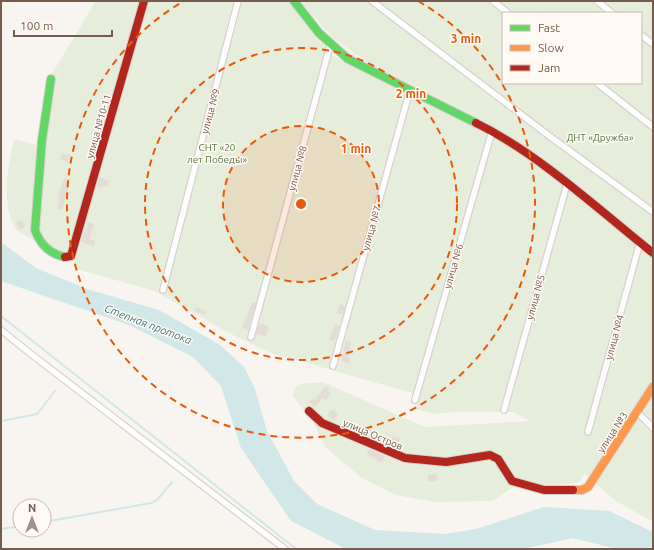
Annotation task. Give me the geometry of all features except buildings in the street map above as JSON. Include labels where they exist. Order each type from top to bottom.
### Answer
[{"type":"street","name":"улица №10-11","points":[[51,80],[42,140],[35,230],[37,236],[56,255],[65,258],[71,256],[144,1]]},
{"type":"street","name":"улица №9","points":[[163,290],[238,1]]},
{"type":"street","points":[[294,1],[330,46],[348,58],[492,131],[536,160],[653,253]]},
{"type":"street","points":[[372,1],[548,135],[653,212]]},
{"type":"street","points":[[493,1],[507,12]]},
{"type":"street","points":[[597,1],[611,12]]},
{"type":"street","points":[[642,36],[653,44]]},
{"type":"street","name":"улица №8","points":[[250,337],[330,46]]},
{"type":"street","points":[[598,84],[653,127]]},
{"type":"street","name":"улица №7","points":[[333,366],[410,90]]},
{"type":"street","name":"улица №6","points":[[415,400],[492,131]]},
{"type":"street","name":"улица №5","points":[[504,410],[567,184]]},
{"type":"street","name":"улица №4","points":[[588,432],[640,242]]},
{"type":"street","points":[[1,330],[285,549]]},
{"type":"street","name":"улица №3","points":[[588,487],[653,388]]},
{"type":"street","name":"улица Остров","points":[[309,411],[322,423],[405,458],[446,462],[490,455],[498,459],[512,481],[525,486],[544,490],[582,490],[588,487]]},
{"type":"street","points":[[637,412],[653,428]]},
{"type":"green space","name":"СНТ «20 лет Победы»","points":[[96,1],[292,1],[314,33],[333,56],[506,142],[549,174],[653,258],[653,522],[616,501],[585,474],[578,483],[545,486],[525,479],[493,501],[436,502],[396,495],[362,478],[325,447],[314,424],[293,396],[296,387],[301,384],[323,382],[425,427],[530,421],[513,412],[455,412],[435,414],[416,409],[419,395],[268,352],[223,330],[155,291],[73,268],[75,258],[66,256],[34,241],[17,230],[12,221],[7,199],[8,173],[14,139],[44,147],[57,77],[51,75]]},
{"type":"green space","name":"ДНТ «Дружба»","points":[[300,1],[653,1],[653,250],[541,159],[474,116],[373,66],[334,39]]},
{"type":"water","name":"Степная протока","points":[[1,242],[36,268],[87,289],[159,310],[220,345],[244,367],[255,389],[267,431],[294,481],[317,504],[375,530],[445,534],[476,529],[544,507],[609,511],[653,532],[653,549],[617,549],[573,538],[523,549],[346,549],[291,521],[241,448],[221,386],[193,357],[129,325],[1,281]]},
{"type":"waterway","points":[[1,316],[296,549]]},
{"type":"waterway","points":[[1,421],[37,414],[55,391]]},
{"type":"waterway","points":[[52,521],[151,503],[157,500],[172,482]]},
{"type":"waterway","points":[[1,529],[12,527]]},
{"type":"traffic: fast","points":[[294,1],[319,33],[348,59],[476,123]]},
{"type":"traffic: fast","points":[[51,79],[42,140],[35,230],[46,248],[60,256],[65,257]]},
{"type":"traffic: slow","points":[[573,490],[582,490],[588,487],[653,387]]},
{"type":"traffic: jam","points":[[65,257],[71,256],[144,1]]},
{"type":"traffic: jam","points":[[476,123],[522,150],[545,166],[653,253]]},
{"type":"traffic: jam","points":[[309,411],[322,423],[405,458],[446,462],[490,455],[498,459],[512,481],[544,490],[573,490]]}]
